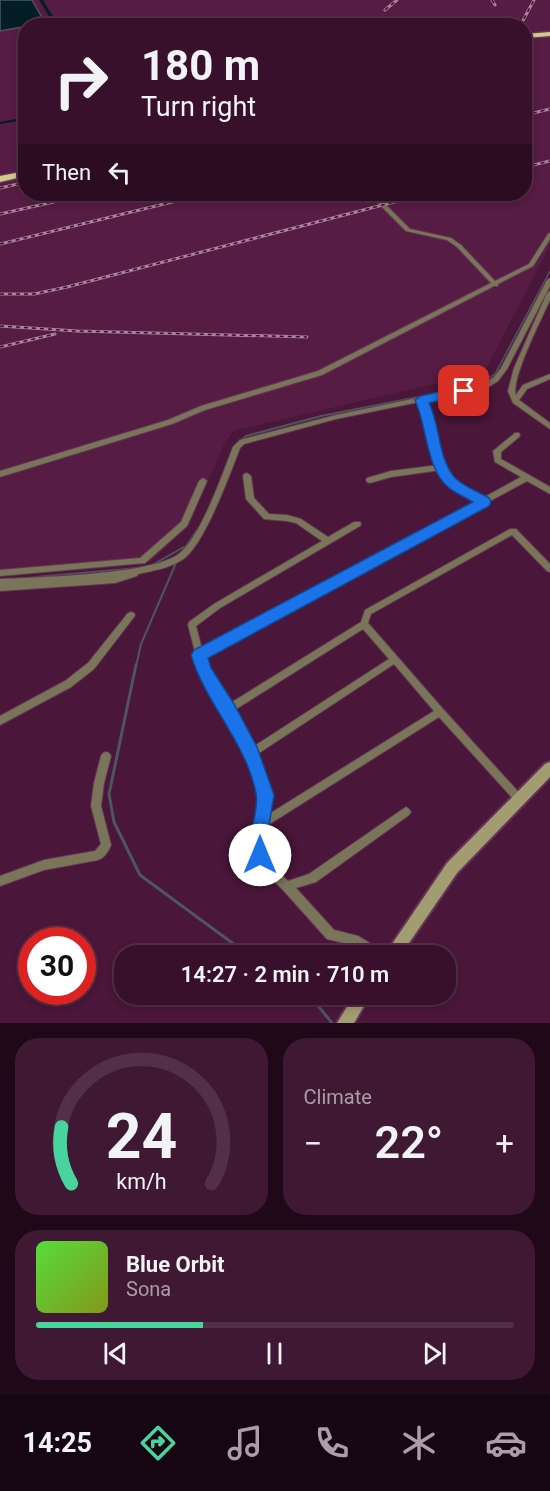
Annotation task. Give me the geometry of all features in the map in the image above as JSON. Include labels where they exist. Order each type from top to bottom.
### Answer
[{"type":"highway","points":[[532,34],[550,32]]},
{"type":"highway","points":[[0,177],[18,174]]},
{"type":"main road","points":[[399,945],[452,868],[550,768]]},
{"type":"main road","points":[[345,1023],[357,1005]]},
{"type":"street","points":[[379,201],[408,230],[449,239],[459,246],[496,285]]},
{"type":"street","points":[[0,474],[170,422],[203,408],[320,373],[496,285],[531,265],[550,235]]},
{"type":"street","points":[[0,582],[140,570],[159,567],[182,557],[203,526],[237,447],[242,442],[336,417],[485,386],[496,379],[550,280]]},
{"type":"street","points":[[550,293],[517,368],[511,391],[515,401],[550,427]]},
{"type":"street","points":[[515,401],[525,387],[550,376]]},
{"type":"street","points":[[421,400],[427,412],[432,440],[446,476],[453,484],[484,502]]},
{"type":"street","points":[[517,435],[497,451],[498,460],[550,491]]},
{"type":"street","points":[[370,480],[391,474],[443,467]]},
{"type":"street","points":[[248,476],[250,499],[267,518],[287,518],[298,521],[327,540]]},
{"type":"street","points":[[199,655],[526,478]]},
{"type":"street","points":[[0,573],[142,561],[184,524],[203,481]]},
{"type":"street","points":[[357,524],[217,606],[192,625],[204,671],[251,753],[265,795],[260,825],[260,861],[287,886],[331,935],[354,940],[362,945]]},
{"type":"street","points":[[228,710],[364,624],[368,612],[513,531],[550,569]]},
{"type":"street","points":[[0,588],[115,580],[140,570]]},
{"type":"street","points":[[0,721],[68,684],[91,666],[130,615]]},
{"type":"street","points":[[364,624],[519,799]]},
{"type":"street","points":[[251,753],[395,659]]},
{"type":"street","points":[[260,825],[440,712]]},
{"type":"street","points":[[0,881],[44,866],[98,855],[106,845],[96,806],[106,756]]},
{"type":"street","points":[[287,886],[312,878],[406,812]]},
{"type":"shaded area","points":[[0,0],[550,0],[550,245],[486,369],[473,375],[233,431],[224,444],[189,526],[151,561],[0,573]]},
{"type":"water","points":[[0,0],[32,0],[42,18],[18,18],[18,28],[0,31]]},
{"type":"waterway","points":[[41,0],[52,18]]},
{"type":"waterway","points":[[0,123],[18,120]]},
{"type":"waterway","points":[[475,386],[495,374],[550,271]]},
{"type":"waterway","points":[[235,446],[246,436],[321,416],[475,386]]},
{"type":"waterway","points":[[467,387],[475,386]]},
{"type":"waterway","points":[[182,552],[197,530]]},
{"type":"waterway","points":[[152,565],[184,547]]},
{"type":"waterway","points":[[136,666],[141,644],[176,563]]},
{"type":"waterway","points":[[36,577],[138,568]]},
{"type":"waterway","points":[[136,665],[109,794],[114,822],[140,875],[235,945]]},
{"type":"waterway","points":[[317,1005],[332,1023]]},
{"type":"railway","points":[[385,10],[397,0]]},
{"type":"railway","points":[[492,0],[495,5]]},
{"type":"railway","points":[[524,18],[534,0]]},
{"type":"railway","points":[[532,113],[550,109]]},
{"type":"railway","points":[[532,165],[550,161]]},
{"type":"railway","points":[[0,188],[18,184]]},
{"type":"railway","points":[[0,214],[58,201]]},
{"type":"railway","points":[[0,244],[176,201]]},
{"type":"railway","points":[[0,294],[34,294],[67,287],[398,201]]},
{"type":"railway","points":[[0,326],[77,331],[307,337]]},
{"type":"railway","points":[[0,347],[55,334]]},
{"type":"route","points":[[260,855],[260,825],[265,795],[251,753],[204,671],[199,655],[484,502],[453,484],[446,476],[432,440],[427,412],[421,400],[464,391]]}]
